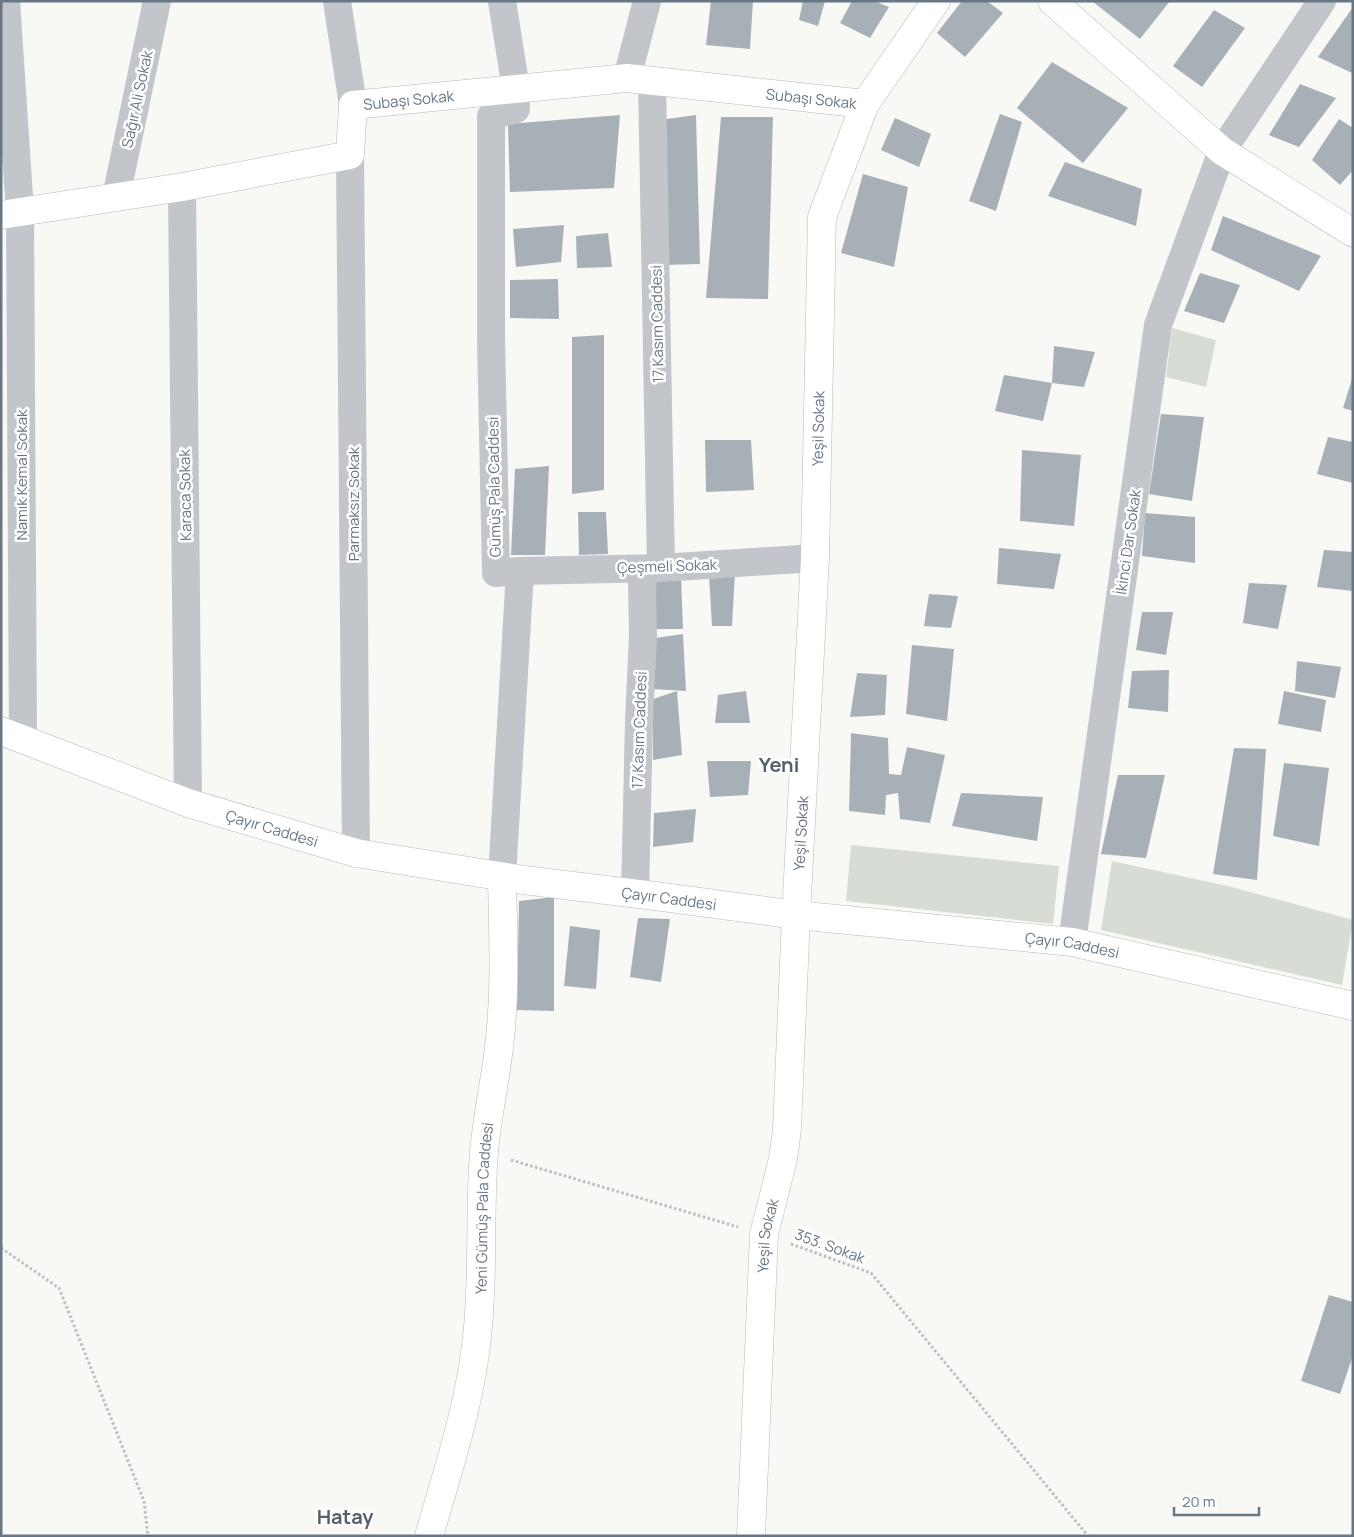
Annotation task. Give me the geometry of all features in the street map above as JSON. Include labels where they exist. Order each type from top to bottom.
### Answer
[{"type":"street","name":"Namık Kemal Sokak","points":[[6,1],[10,214],[12,735]]},
{"type":"street","name":"Sağır Ali Sokak","points":[[116,197],[158,1]]},
{"type":"street","points":[[337,1],[353,105]]},
{"type":"street","points":[[502,1],[516,89]]},
{"type":"street","name":"17 Kasım Caddesi","points":[[636,894],[639,720],[643,636],[642,582],[655,568],[640,80],[647,1]]},
{"type":"street","name":"Yeşil Sokak","points":[[751,1536],[764,1234],[783,1159],[787,1130],[796,915],[815,558],[822,217],[865,104],[936,1]]},
{"type":"street","points":[[1052,1],[1222,151],[1353,233]]},
{"type":"street","name":"İkinci Dar Sokak","points":[[1072,942],[1158,325],[1222,151],[1322,1]]},
{"type":"street","name":"Subaşı Sokak","points":[[350,155],[353,105],[516,89],[640,80],[865,104]]},
{"type":"street","name":"Gümüş Pala Caddesi","points":[[502,877],[520,571],[496,573],[491,338],[491,116],[516,109],[516,89]]},
{"type":"street","points":[[10,214],[182,187],[350,155]]},
{"type":"street","name":"Parmaksız Sokak","points":[[350,155],[356,853]]},
{"type":"street","name":"Karaca Sokak","points":[[182,187],[188,803]]},
{"type":"street","name":"Çeşmeli Sokak","points":[[520,571],[655,568],[815,558]]},
{"type":"street","name":"Çayır Caddesi","points":[[12,735],[188,803],[356,853],[502,877],[796,915],[1072,942],[1353,1006]]},
{"type":"street","name":"Yeni Gümüş Pala Caddesi","points":[[429,1536],[469,1391],[477,1338],[484,1152],[499,1046],[504,986],[502,877]]},
{"type":"path","name":"353. Sokak","points":[[484,1152],[764,1234],[871,1273],[1088,1536]]},
{"type":"path","points":[[1,1248],[60,1288],[144,1501],[148,1536]]},
{"type":"shaded area","points":[[1172,328],[1216,340],[1206,387],[1166,377]]},
{"type":"shaded area","points":[[851,845],[1059,866],[1053,924],[846,901]]},
{"type":"shaded area","points":[[1112,861],[1232,887],[1353,920],[1342,985],[1101,930]]},
{"type":"building","points":[[711,1],[753,1],[750,49],[706,45]]},
{"type":"building","points":[[803,1],[825,1],[818,26],[799,20]]},
{"type":"building","points":[[852,1],[874,1],[889,7],[870,38],[840,23]]},
{"type":"building","points":[[962,1],[987,1],[1003,13],[965,57],[937,33]]},
{"type":"building","points":[[1092,1],[1170,1],[1140,39]]},
{"type":"building","points":[[1353,7],[1353,71],[1352,73],[1318,57]]},
{"type":"building","points":[[1214,10],[1245,28],[1202,87],[1173,66]]},
{"type":"building","points":[[1052,62],[1128,108],[1083,163],[1017,108]]},
{"type":"building","points":[[1300,84],[1336,98],[1299,147],[1269,135]]},
{"type":"building","points":[[1000,114],[1022,122],[996,211],[969,201]]},
{"type":"building","points":[[620,115],[614,188],[510,192],[508,124]]},
{"type":"building","points":[[696,115],[700,264],[664,265],[660,120]]},
{"type":"building","points":[[721,117],[773,117],[768,299],[706,298]]},
{"type":"building","points":[[895,118],[931,134],[919,167],[881,150]]},
{"type":"building","points":[[1339,119],[1353,128],[1353,170],[1340,185],[1312,160]]},
{"type":"building","points":[[1065,162],[1142,189],[1136,226],[1048,196]]},
{"type":"building","points":[[863,174],[908,187],[894,267],[841,253]]},
{"type":"building","points":[[1223,216],[1321,256],[1299,291],[1211,250]]},
{"type":"building","points":[[564,225],[561,262],[516,267],[513,229]]},
{"type":"building","points":[[608,233],[612,267],[577,268],[576,236]]},
{"type":"building","points":[[1200,273],[1240,285],[1224,323],[1184,311]]},
{"type":"building","points":[[558,279],[559,319],[510,318],[510,280]]},
{"type":"building","points":[[604,335],[604,490],[572,494],[572,337]]},
{"type":"building","points":[[1054,346],[1095,352],[1084,387],[1052,383]]},
{"type":"building","points":[[1004,375],[1052,383],[1043,421],[995,411]]},
{"type":"building","points":[[1353,379],[1353,411],[1343,408]]},
{"type":"building","points":[[1161,414],[1204,417],[1192,501],[1149,494]]},
{"type":"building","points":[[1328,437],[1353,442],[1353,483],[1317,474]]},
{"type":"building","points":[[705,440],[751,440],[754,490],[706,492]]},
{"type":"building","points":[[1022,450],[1081,455],[1074,526],[1020,521]]},
{"type":"building","points":[[549,466],[545,555],[511,555],[515,469]]},
{"type":"building","points":[[578,512],[606,512],[608,554],[579,555]]},
{"type":"building","points":[[1145,513],[1195,517],[1195,563],[1142,556]]},
{"type":"building","points":[[999,548],[1061,554],[1054,589],[997,584]]},
{"type":"building","points":[[1324,550],[1353,552],[1353,591],[1317,587]]},
{"type":"building","points":[[735,573],[732,626],[712,626],[709,575]]},
{"type":"building","points":[[681,577],[683,629],[654,629],[655,581]]},
{"type":"building","points":[[1249,583],[1287,585],[1278,629],[1243,623]]},
{"type":"building","points":[[929,594],[958,596],[951,628],[924,626]]},
{"type":"building","points":[[1142,612],[1173,612],[1166,655],[1136,650]]},
{"type":"building","points":[[683,634],[686,691],[652,689],[655,638]]},
{"type":"building","points":[[912,645],[954,649],[947,721],[906,714]]},
{"type":"building","points":[[1297,661],[1341,667],[1335,698],[1295,691]]},
{"type":"building","points":[[1169,670],[1168,712],[1128,708],[1132,671]]},
{"type":"building","points":[[857,673],[887,675],[885,715],[850,717]]},
{"type":"building","points":[[677,691],[682,755],[653,760],[653,699]]},
{"type":"building","points":[[746,691],[750,723],[715,723],[718,695]]},
{"type":"building","points":[[1284,691],[1326,700],[1321,732],[1278,724]]},
{"type":"building","points":[[851,733],[888,738],[889,774],[901,775],[907,747],[945,755],[930,823],[900,819],[898,793],[886,795],[885,815],[849,811]]},
{"type":"building","points":[[1234,748],[1266,749],[1257,880],[1213,874]]},
{"type":"building","points":[[707,761],[751,761],[748,795],[710,797]]},
{"type":"building","points":[[1284,763],[1329,768],[1319,846],[1273,836]]},
{"type":"building","points":[[1118,775],[1165,775],[1146,858],[1101,854]]},
{"type":"building","points":[[961,793],[1043,797],[1037,841],[952,826]]},
{"type":"building","points":[[696,809],[693,842],[653,847],[654,813]]},
{"type":"building","points":[[554,897],[554,1011],[517,1010],[519,901]]},
{"type":"building","points":[[638,918],[670,919],[661,982],[630,977]]},
{"type":"building","points":[[570,926],[600,930],[596,989],[564,986]]},
{"type":"building","points":[[1329,1295],[1353,1302],[1353,1355],[1340,1394],[1301,1381]]},
{"type":"district","name":"Yeni","points":[[779,764]]},
{"type":"district","name":"Hatay","points":[[345,1516]]}]
